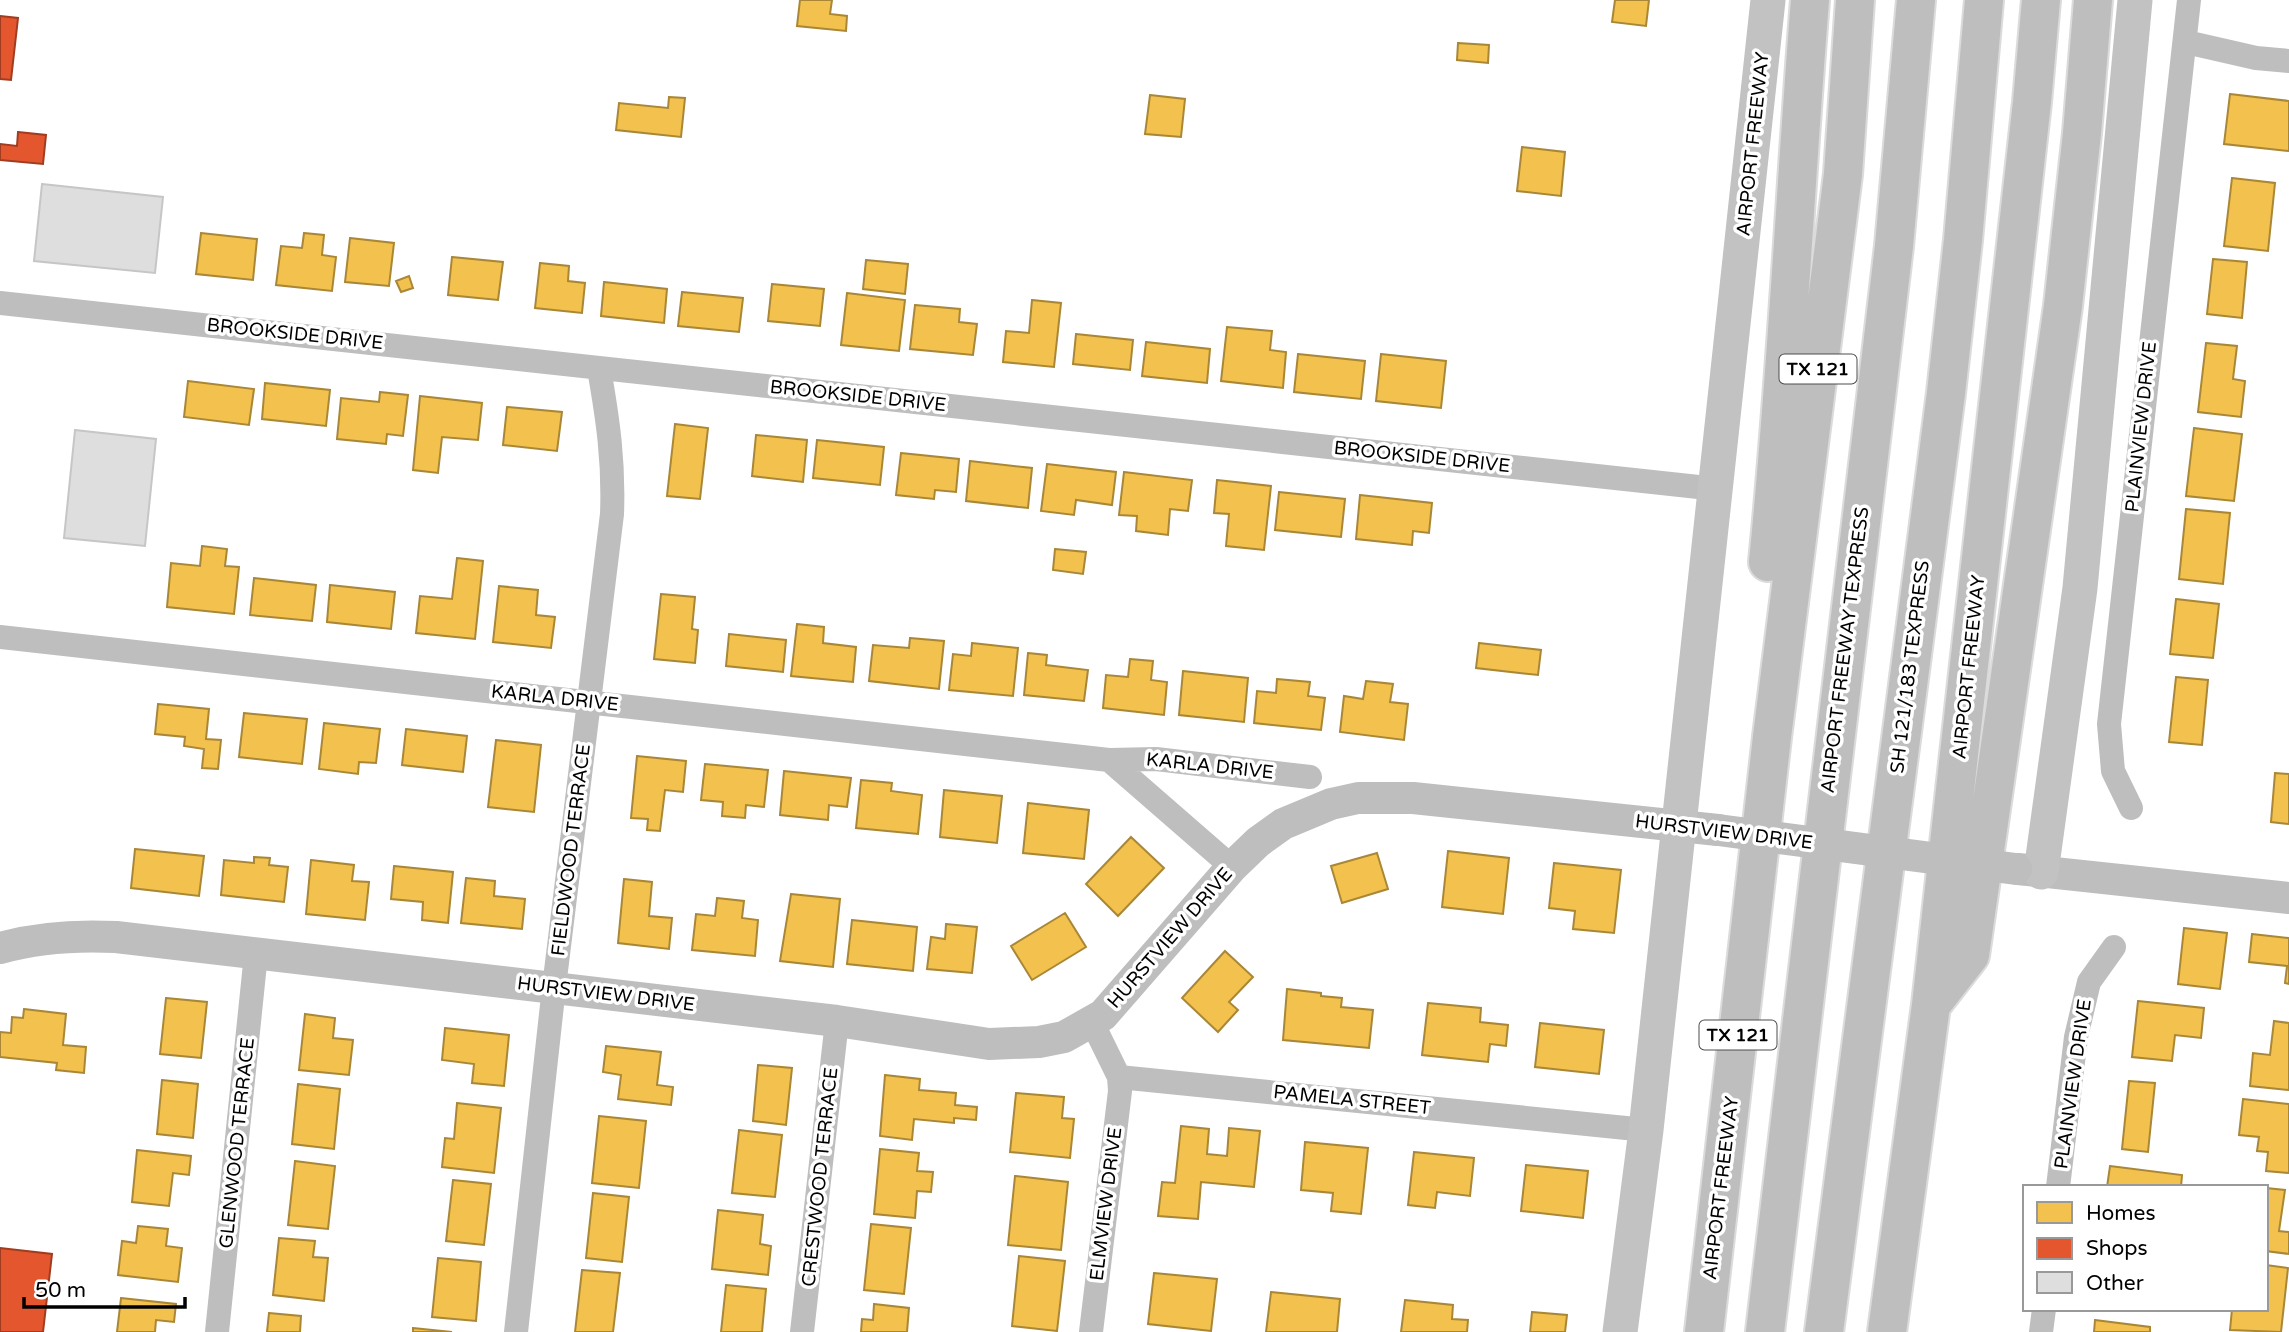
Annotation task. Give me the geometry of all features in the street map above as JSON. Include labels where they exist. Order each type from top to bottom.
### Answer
[{"type":"highway","points":[[1772,737],[1757,665],[1778,462],[1810,0]]},
{"type":"highway","name":"AIRPORT FREEWAY","points":[[1704,1332],[1772,737],[1843,174],[1855,0]]},
{"type":"highway","name":"AIRPORT FREEWAY TEXPRESS","points":[[1761,1321],[1887,302],[1916,0]]},
{"type":"highway","name":"SH 121/183 TEXPRESS","points":[[1824,1332],[1946,393],[1964,240],[1984,0]]},
{"type":"highway","name":"AIRPORT FREEWAY","points":[[1887,1332],[1931,1005],[2032,102],[2040,0]]},
{"type":"highway","points":[[1931,1005],[1970,955],[2063,306],[2093,0]]},
{"type":"main road","name":"AIRPORT FREEWAY","points":[[1620,1332],[1646,1130],[1769,0]]},
{"type":"main road","points":[[2029,871],[2080,588],[2135,0]]},
{"type":"street","name":"PLAINVIEW DRIVE","points":[[2131,808],[2113,771],[2109,724],[2189,0]]},
{"type":"street","points":[[2186,42],[2256,58],[2289,61]]},
{"type":"street","name":"BROOKSIDE DRIVE","points":[[0,303],[1717,489]]},
{"type":"street","name":"FIELDWOOD TERRACE","points":[[516,1332],[554,987],[612,514],[614,471],[599,369]]},
{"type":"street","name":"KARLA DRIVE","points":[[0,637],[1109,760],[1156,759],[1310,777]]},
{"type":"street","name":"KARLA DRIVE","points":[[1109,760],[1232,867]]},
{"type":"street","name":"HURSTVIEW DRIVE","points":[[0,948],[42,939],[116,937],[837,1021],[989,1044],[1039,1042],[1064,1037],[1103,1015],[1232,867],[1258,842],[1283,824],[1307,812],[1358,798],[1413,798],[1718,830],[2029,871],[2289,898]]},
{"type":"street","name":"PLAINVIEW DRIVE","points":[[2058,1185],[2076,1037],[2089,982],[2114,947]]},
{"type":"street","name":"GLENWOOD TERRACE","points":[[217,1332],[256,954]]},
{"type":"street","name":"CRESTWOOD TERRACE","points":[[802,1332],[837,1021]]},
{"type":"street","points":[[1092,1022],[1119,1077]]},
{"type":"street","name":"PAMELA STREET","points":[[1119,1077],[1646,1130]]},
{"type":"street","name":"ELMVIEW DRIVE","points":[[1091,1332],[1120,1091],[1119,1077]]},
{"type":"street","points":[[2041,1332],[2044,1311]]},
{"type":"building: Homes","points":[[800,0],[832,0],[830,14],[847,16],[846,31],[797,26]]},
{"type":"building: Homes","points":[[1615,0],[1649,0],[1646,26],[1612,22]]},
{"type":"building: Homes","points":[[1458,43],[1489,45],[1488,63],[1457,60]]},
{"type":"building: Homes","points":[[2230,94],[2289,101],[2289,151],[2224,144]]},
{"type":"building: Homes","points":[[1150,95],[1185,99],[1181,137],[1145,134]]},
{"type":"building: Homes","points":[[669,97],[685,98],[681,137],[616,130],[619,103],[668,108]]},
{"type":"building: Homes","points":[[1522,147],[1565,152],[1561,196],[1517,191]]},
{"type":"building: Homes","points":[[2232,178],[2275,183],[2268,251],[2224,246]]},
{"type":"building: Homes","points":[[201,233],[257,239],[253,280],[196,274]]},
{"type":"building: Homes","points":[[304,233],[324,235],[322,255],[336,257],[332,291],[276,285],[281,246],[302,248]]},
{"type":"building: Homes","points":[[350,238],[394,243],[389,286],[345,282]]},
{"type":"building: Homes","points":[[452,257],[503,262],[498,300],[448,295]]},
{"type":"building: Homes","points":[[2213,259],[2247,262],[2242,318],[2207,314]]},
{"type":"building: Homes","points":[[866,260],[908,264],[905,294],[863,289]]},
{"type":"building: Homes","points":[[540,263],[569,266],[568,281],[585,283],[582,313],[535,308]]},
{"type":"building: Homes","points":[[409,276],[413,288],[401,292],[396,281]]},
{"type":"building: Homes","points":[[604,282],[667,289],[664,323],[601,316]]},
{"type":"building: Homes","points":[[772,284],[824,289],[820,326],[768,321]]},
{"type":"building: Homes","points":[[682,292],[743,298],[739,332],[678,326]]},
{"type":"building: Homes","points":[[847,293],[905,300],[899,351],[841,345]]},
{"type":"building: Homes","points":[[1032,300],[1061,303],[1054,367],[1003,362],[1006,331],[1029,333]]},
{"type":"building: Homes","points":[[915,305],[960,309],[959,322],[977,324],[973,355],[910,349]]},
{"type":"building: Homes","points":[[1227,327],[1272,331],[1270,350],[1286,352],[1283,388],[1221,381]]},
{"type":"building: Homes","points":[[1076,334],[1133,340],[1130,370],[1073,364]]},
{"type":"building: Homes","points":[[1146,342],[1210,349],[1207,383],[1142,376]]},
{"type":"building: Homes","points":[[2206,343],[2237,346],[2233,379],[2245,381],[2241,417],[2198,412]]},
{"type":"building: Homes","points":[[1298,354],[1365,361],[1361,399],[1294,392]]},
{"type":"building: Homes","points":[[1381,354],[1446,361],[1441,408],[1376,401]]},
{"type":"building: Homes","points":[[188,381],[254,389],[249,425],[184,417]]},
{"type":"building: Homes","points":[[265,383],[330,390],[326,426],[262,419]]},
{"type":"building: Homes","points":[[380,392],[408,395],[403,436],[387,434],[386,444],[337,439],[341,398],[379,402]]},
{"type":"building: Homes","points":[[420,396],[482,403],[478,440],[442,437],[438,473],[413,470]]},
{"type":"building: Homes","points":[[507,407],[562,412],[557,451],[503,445]]},
{"type":"building: Homes","points":[[675,424],[708,428],[700,499],[667,496]]},
{"type":"building: Homes","points":[[2194,428],[2242,434],[2234,501],[2186,496]]},
{"type":"building: Homes","points":[[756,435],[807,440],[803,482],[752,476]]},
{"type":"building: Homes","points":[[817,440],[884,447],[880,485],[813,478]]},
{"type":"building: Homes","points":[[901,453],[959,459],[956,492],[935,490],[934,499],[896,495]]},
{"type":"building: Homes","points":[[970,461],[1032,468],[1028,508],[966,501]]},
{"type":"building: Homes","points":[[1047,464],[1116,472],[1112,505],[1076,500],[1074,515],[1041,511]]},
{"type":"building: Homes","points":[[1124,472],[1192,480],[1188,511],[1170,509],[1168,535],[1136,531],[1137,516],[1119,515]]},
{"type":"building: Homes","points":[[1217,480],[1271,486],[1264,550],[1226,546],[1229,514],[1214,513]]},
{"type":"building: Homes","points":[[1279,492],[1345,499],[1341,537],[1275,530]]},
{"type":"building: Homes","points":[[1360,495],[1432,503],[1429,533],[1413,531],[1412,545],[1356,539]]},
{"type":"building: Homes","points":[[2186,509],[2230,513],[2223,584],[2179,579]]},
{"type":"building: Homes","points":[[202,546],[227,549],[225,566],[239,567],[234,614],[167,607],[171,563],[200,566]]},
{"type":"building: Homes","points":[[1055,549],[1086,552],[1083,574],[1053,570]]},
{"type":"building: Homes","points":[[457,558],[483,561],[475,639],[416,633],[420,596],[452,599]]},
{"type":"building: Homes","points":[[254,578],[316,585],[312,621],[250,615]]},
{"type":"building: Homes","points":[[330,585],[395,592],[391,629],[327,622]]},
{"type":"building: Homes","points":[[499,586],[538,590],[536,615],[555,617],[551,648],[493,642]]},
{"type":"building: Homes","points":[[661,594],[695,597],[692,629],[698,630],[695,663],[654,659]]},
{"type":"building: Homes","points":[[2176,599],[2219,604],[2213,658],[2170,654]]},
{"type":"building: Homes","points":[[797,624],[824,627],[823,643],[856,647],[853,682],[791,676]]},
{"type":"building: Homes","points":[[729,634],[786,640],[783,672],[726,666]]},
{"type":"building: Homes","points":[[910,638],[944,641],[939,689],[869,681],[873,645],[909,648]]},
{"type":"building: Homes","points":[[972,643],[1018,648],[1013,696],[949,690],[953,654],[971,656]]},
{"type":"building: Homes","points":[[1479,643],[1541,650],[1538,675],[1476,668]]},
{"type":"building: Homes","points":[[1028,653],[1047,655],[1046,665],[1088,670],[1084,701],[1024,695]]},
{"type":"building: Homes","points":[[1130,659],[1153,661],[1151,680],[1167,682],[1164,715],[1103,708],[1106,675],[1128,677]]},
{"type":"building: Homes","points":[[1183,671],[1248,678],[1244,722],[1179,715]]},
{"type":"building: Homes","points":[[2176,677],[2208,680],[2202,745],[2169,742]]},
{"type":"building: Homes","points":[[1277,679],[1310,682],[1308,696],[1325,698],[1321,730],[1254,723],[1257,691],[1276,693]]},
{"type":"building: Homes","points":[[1366,681],[1393,684],[1390,702],[1408,704],[1404,740],[1340,732],[1344,696],[1363,699]]},
{"type":"building: Homes","points":[[158,704],[209,709],[206,739],[221,740],[218,769],[202,768],[204,749],[184,746],[185,737],[155,734]]},
{"type":"building: Homes","points":[[244,713],[307,719],[302,764],[239,757]]},
{"type":"building: Homes","points":[[324,723],[380,729],[376,763],[359,762],[358,774],[319,769]]},
{"type":"building: Homes","points":[[406,729],[467,736],[463,772],[402,765]]},
{"type":"building: Homes","points":[[496,740],[541,745],[534,812],[488,807]]},
{"type":"building: Homes","points":[[637,756],[686,761],[683,792],[665,790],[660,831],[647,830],[648,819],[631,818]]},
{"type":"building: Homes","points":[[705,764],[768,770],[764,807],[746,805],[745,818],[722,816],[723,802],[701,800]]},
{"type":"building: Homes","points":[[784,771],[851,778],[847,807],[829,805],[828,820],[780,815]]},
{"type":"building: Homes","points":[[2275,773],[2289,774],[2289,824],[2271,822]]},
{"type":"building: Homes","points":[[861,780],[892,783],[891,791],[922,795],[918,834],[856,828]]},
{"type":"building: Homes","points":[[944,790],[1002,796],[997,843],[940,837]]},
{"type":"building: Homes","points":[[1028,803],[1089,810],[1084,859],[1023,853]]},
{"type":"building: Homes","points":[[1131,837],[1164,868],[1118,916],[1086,884]]},
{"type":"building: Homes","points":[[135,849],[204,856],[199,896],[131,888]]},
{"type":"building: Homes","points":[[1448,851],[1509,858],[1503,914],[1442,907]]},
{"type":"building: Homes","points":[[1377,853],[1388,889],[1342,903],[1331,866]]},
{"type":"building: Homes","points":[[254,857],[270,858],[269,865],[288,867],[284,902],[221,895],[224,860],[254,863]]},
{"type":"building: Homes","points":[[311,860],[354,865],[352,881],[369,882],[365,920],[306,914]]},
{"type":"building: Homes","points":[[1554,863],[1621,870],[1614,933],[1573,929],[1575,911],[1549,908]]},
{"type":"building: Homes","points":[[394,866],[453,872],[448,923],[422,920],[423,902],[391,899]]},
{"type":"building: Homes","points":[[466,878],[495,881],[494,896],[525,899],[522,929],[461,923]]},
{"type":"building: Homes","points":[[624,879],[652,882],[649,916],[672,918],[669,949],[618,943]]},
{"type":"building: Homes","points":[[791,894],[840,899],[833,967],[780,961]]},
{"type":"building: Homes","points":[[717,898],[744,901],[742,918],[758,920],[755,956],[692,950],[696,914],[715,916]]},
{"type":"building: Homes","points":[[1065,913],[1086,947],[1032,980],[1011,946]]},
{"type":"building: Homes","points":[[852,920],[917,927],[913,971],[847,964]]},
{"type":"building: Homes","points":[[946,924],[977,927],[972,973],[927,969],[931,937],[945,939]]},
{"type":"building: Homes","points":[[2184,928],[2227,933],[2220,989],[2178,984]]},
{"type":"building: Homes","points":[[2252,934],[2289,938],[2289,984],[2285,983],[2287,966],[2249,962]]},
{"type":"building: Homes","points":[[1225,951],[1253,977],[1229,1002],[1238,1010],[1218,1032],[1182,998]]},
{"type":"building: Homes","points":[[1287,989],[1342,998],[1341,1007],[1373,1010],[1369,1048],[1283,1040]]},
{"type":"building: Homes","points":[[166,998],[207,1002],[201,1058],[160,1054]]},
{"type":"building: Homes","points":[[2138,1001],[2204,1008],[2201,1038],[2175,1035],[2172,1061],[2132,1057]]},
{"type":"building: Homes","points":[[1428,1003],[1481,1008],[1480,1022],[1508,1025],[1506,1046],[1490,1044],[1488,1062],[1422,1055]]},
{"type":"building: Homes","points":[[24,1009],[66,1014],[63,1045],[86,1047],[84,1073],[56,1070],[57,1063],[0,1057],[0,1032],[11,1033],[12,1017],[23,1018]]},
{"type":"building: Homes","points":[[305,1014],[335,1018],[333,1038],[353,1040],[349,1075],[299,1070]]},
{"type":"building: Homes","points":[[2274,1021],[2289,1023],[2289,1090],[2250,1086],[2253,1053],[2270,1055]]},
{"type":"building: Homes","points":[[1540,1023],[1604,1030],[1599,1074],[1535,1067]]},
{"type":"building: Homes","points":[[445,1028],[509,1035],[504,1086],[472,1083],[474,1064],[442,1060]]},
{"type":"building: Homes","points":[[606,1046],[661,1052],[657,1085],[673,1087],[671,1105],[618,1099],[621,1075],[603,1072]]},
{"type":"building: Homes","points":[[758,1065],[792,1068],[786,1125],[753,1121]]},
{"type":"building: Homes","points":[[885,1075],[920,1079],[919,1090],[956,1093],[955,1105],[977,1107],[976,1120],[954,1118],[954,1123],[914,1119],[912,1140],[880,1136]]},
{"type":"building: Homes","points":[[162,1080],[198,1084],[193,1138],[157,1134]]},
{"type":"building: Homes","points":[[2129,1081],[2155,1083],[2148,1152],[2122,1149]]},
{"type":"building: Homes","points":[[298,1084],[340,1089],[334,1149],[292,1144]]},
{"type":"building: Homes","points":[[1016,1093],[1064,1097],[1062,1118],[1074,1119],[1070,1158],[1010,1152]]},
{"type":"building: Homes","points":[[2243,1099],[2289,1104],[2289,1173],[2266,1171],[2268,1152],[2257,1151],[2259,1137],[2239,1135]]},
{"type":"building: Homes","points":[[457,1103],[501,1108],[494,1173],[442,1167],[445,1138],[454,1139]]},
{"type":"building: Homes","points":[[599,1116],[646,1121],[639,1188],[592,1183]]},
{"type":"building: Homes","points":[[1181,1126],[1209,1129],[1207,1154],[1227,1156],[1229,1128],[1260,1131],[1254,1187],[1201,1182],[1198,1219],[1158,1216],[1162,1182],[1175,1183]]},
{"type":"building: Homes","points":[[739,1130],[782,1135],[775,1197],[732,1193]]},
{"type":"building: Homes","points":[[1305,1142],[1368,1148],[1361,1214],[1331,1211],[1333,1193],[1301,1190]]},
{"type":"building: Homes","points":[[880,1149],[919,1153],[917,1171],[933,1172],[931,1192],[917,1191],[915,1218],[874,1214]]},
{"type":"building: Homes","points":[[137,1150],[191,1156],[189,1175],[173,1173],[169,1206],[132,1202]]},
{"type":"building: Homes","points":[[1414,1152],[1474,1158],[1470,1196],[1437,1192],[1435,1208],[1408,1205]]},
{"type":"building: Homes","points":[[295,1161],[335,1166],[328,1229],[288,1225]]},
{"type":"building: Homes","points":[[1526,1165],[1588,1171],[1583,1218],[1521,1211]]},
{"type":"building: Homes","points":[[2110,1166],[2182,1175],[2181,1185],[2107,1185]]},
{"type":"building: Homes","points":[[1015,1176],[1068,1182],[1061,1250],[1008,1245]]},
{"type":"building: Homes","points":[[453,1180],[491,1184],[484,1245],[446,1241]]},
{"type":"building: Homes","points":[[2268,1188],[2285,1190],[2279,1231],[2289,1232],[2289,1254],[2268,1251]]},
{"type":"building: Homes","points":[[593,1193],[629,1197],[622,1262],[586,1258]]},
{"type":"building: Homes","points":[[718,1210],[763,1215],[760,1244],[771,1246],[768,1275],[712,1269]]},
{"type":"building: Homes","points":[[871,1224],[911,1228],[904,1294],[864,1290]]},
{"type":"building: Homes","points":[[138,1226],[168,1229],[166,1246],[182,1248],[178,1282],[118,1275],[122,1241],[136,1243]]},
{"type":"building: Homes","points":[[279,1238],[315,1241],[313,1257],[328,1258],[324,1301],[273,1295]]},
{"type":"building: Homes","points":[[1019,1256],[1065,1261],[1057,1331],[1012,1326]]},
{"type":"building: Homes","points":[[438,1258],[481,1262],[476,1321],[432,1317]]},
{"type":"building: Homes","points":[[2268,1265],[2288,1268],[2281,1332],[2230,1330],[2232,1311],[2268,1311]]},
{"type":"building: Homes","points":[[582,1270],[620,1273],[613,1332],[575,1332]]},
{"type":"building: Homes","points":[[1154,1273],[1217,1279],[1211,1331],[1148,1324]]},
{"type":"building: Homes","points":[[726,1285],[766,1289],[762,1332],[721,1332]]},
{"type":"building: Homes","points":[[1271,1292],[1340,1299],[1337,1332],[1266,1332]]},
{"type":"building: Homes","points":[[121,1298],[176,1304],[174,1322],[156,1320],[155,1332],[117,1332]]},
{"type":"building: Homes","points":[[1405,1300],[1453,1305],[1452,1319],[1468,1320],[1467,1332],[1401,1332]]},
{"type":"building: Homes","points":[[874,1304],[909,1308],[907,1332],[861,1332],[862,1319],[873,1320]]},
{"type":"building: Homes","points":[[1532,1312],[1567,1315],[1565,1332],[1530,1332]]},
{"type":"building: Homes","points":[[269,1313],[301,1316],[300,1332],[267,1332]]},
{"type":"building: Homes","points":[[2095,1320],[2150,1327],[2150,1332],[2094,1332]]},
{"type":"building: Homes","points":[[413,1328],[452,1332],[413,1332]]},
{"type":"building: Shops","points":[[0,16],[18,18],[11,80],[0,79]]},
{"type":"building: Shops","points":[[18,132],[46,135],[43,164],[0,160],[0,144],[17,146]]},
{"type":"building: Shops","points":[[0,1248],[52,1254],[43,1332],[0,1332]]},
{"type":"building: Other","points":[[42,184],[163,197],[155,273],[34,261]]},
{"type":"building: Other","points":[[75,430],[156,439],[145,546],[64,538]]}]
